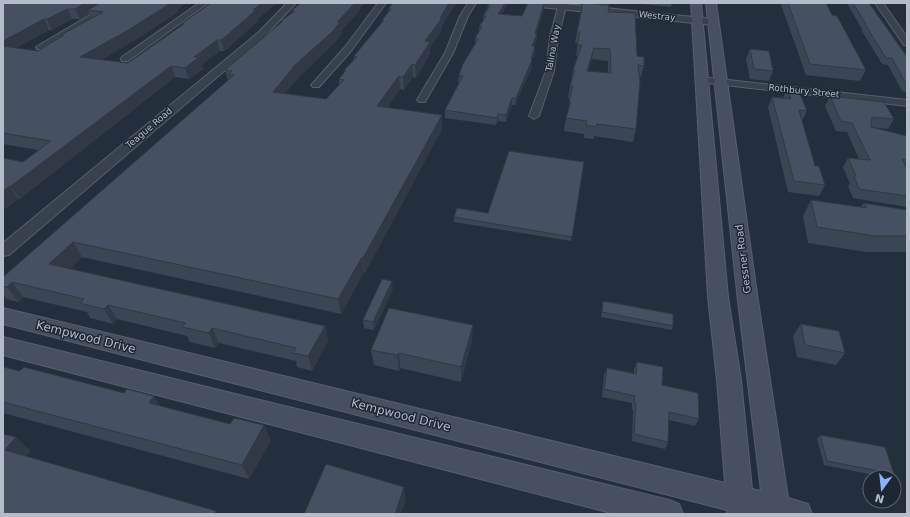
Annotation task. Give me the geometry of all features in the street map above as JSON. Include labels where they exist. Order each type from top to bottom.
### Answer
[{"type":"main road","name":"Gessner Road","points":[[696,3],[707,15],[711,82],[708,156],[718,297],[729,380],[740,506]]},
{"type":"main road","name":"Gessner Road","points":[[711,82],[784,512]]},
{"type":"main road","name":"Kempwood Drive","points":[[3,316],[187,362],[740,506],[784,512]]},
{"type":"main road","points":[[3,346],[669,514]]},
{"type":"main road","points":[[169,388],[187,362]]},
{"type":"street","points":[[40,47],[115,3]]},
{"type":"street","points":[[125,59],[172,28],[204,3]]},
{"type":"street","name":"Teague Road","points":[[3,251],[242,51],[292,3]]},
{"type":"street","points":[[316,85],[348,49],[382,3]]},
{"type":"street","points":[[422,100],[449,53],[464,16],[472,3]]},
{"type":"street","name":"Westray","points":[[530,3],[707,15]]},
{"type":"street","points":[[879,3],[907,43]]},
{"type":"street","name":"Talina Way","points":[[534,116],[550,70],[554,37],[562,5]]},
{"type":"street","name":"Rothbury Street","points":[[711,82],[907,103]]},
{"type":"building","points":[[85,3],[75,9],[67,9],[44,19],[3,41],[3,4]]},
{"type":"building","points":[[100,3],[171,3],[130,29],[80,57],[128,63],[184,24],[181,24],[211,3],[262,3],[225,37],[221,40],[217,40],[194,57],[199,57],[185,68],[171,66],[3,191],[3,158],[23,162],[51,141],[3,133],[3,46],[38,51],[64,35],[61,35],[103,12],[88,10]]},
{"type":"building","points":[[301,3],[355,3],[337,22],[340,22],[332,32],[296,64],[273,92],[326,99],[344,80],[339,79],[346,70],[344,70],[357,57],[354,56],[384,20],[382,20],[391,9],[388,9],[393,3],[449,3],[440,18],[442,18],[425,41],[430,42],[415,65],[412,64],[403,77],[399,76],[377,106],[442,115],[363,258],[362,257],[338,299],[73,242],[49,264],[325,326],[308,356],[293,353],[296,348],[212,328],[209,333],[182,327],[186,323],[108,305],[104,309],[80,303],[84,299],[12,282],[7,287],[3,286],[3,277],[234,75],[228,75],[232,71],[225,70],[283,21],[281,21],[295,11],[292,10]]},
{"type":"building","points":[[489,3],[505,3],[498,14],[522,16],[528,3],[544,3],[535,34],[537,34],[532,46],[535,46],[532,60],[516,98],[512,98],[506,115],[498,114],[497,118],[445,110],[463,76],[459,75],[463,64],[478,39],[475,38],[482,27],[479,27],[486,16],[483,16],[490,6],[488,5]]},
{"type":"building","points":[[583,3],[609,5],[608,12],[635,13],[637,56],[644,57],[644,66],[638,65],[640,82],[636,129],[597,124],[596,127],[586,125],[587,121],[566,118],[571,102],[569,102],[573,86],[570,86],[575,70],[573,70],[582,45],[577,45],[580,32],[577,32]],"holes":[[[594,48],[610,49],[611,73],[587,71]]]},
{"type":"building","points":[[788,3],[826,3],[832,15],[837,16],[866,70],[810,64]]},
{"type":"building","points":[[853,3],[869,3],[907,57],[907,84],[892,58],[886,58]]},
{"type":"building","points":[[750,49],[769,51],[773,71],[754,69]]},
{"type":"building","points":[[787,87],[798,89],[807,111],[799,110],[815,166],[819,166],[825,185],[794,181],[772,97],[791,99]]},
{"type":"building","points":[[830,96],[884,102],[894,119],[872,117],[871,127],[907,136],[907,160],[902,159],[907,169],[907,196],[859,189],[854,176],[856,176],[848,158],[870,160],[852,123],[841,121]]},
{"type":"building","points":[[509,151],[584,162],[572,237],[454,217],[457,208],[488,213]]},
{"type":"building","points":[[811,200],[867,208],[863,203],[907,210],[907,236],[876,236],[817,227]]},
{"type":"building","points":[[382,279],[392,281],[373,322],[363,320]]},
{"type":"building","points":[[603,301],[673,314],[673,326],[602,312]]},
{"type":"building","points":[[389,308],[473,325],[461,367],[399,353],[397,355],[371,350]]},
{"type":"building","points":[[801,324],[839,331],[845,353],[805,345]]},
{"type":"building","points":[[637,362],[663,367],[662,385],[698,393],[699,419],[669,412],[668,442],[634,434],[635,396],[604,389],[607,368],[636,374]]},
{"type":"building","points":[[3,367],[20,371],[24,367],[124,393],[127,389],[154,396],[149,403],[230,424],[234,418],[264,425],[242,465],[3,402]]},
{"type":"building","points":[[3,434],[16,437],[5,450],[216,511],[215,514],[3,514]]},
{"type":"building","points":[[820,435],[885,447],[892,469],[868,469],[827,461]]},
{"type":"building","points":[[326,464],[404,487],[395,514],[304,514]]}]
